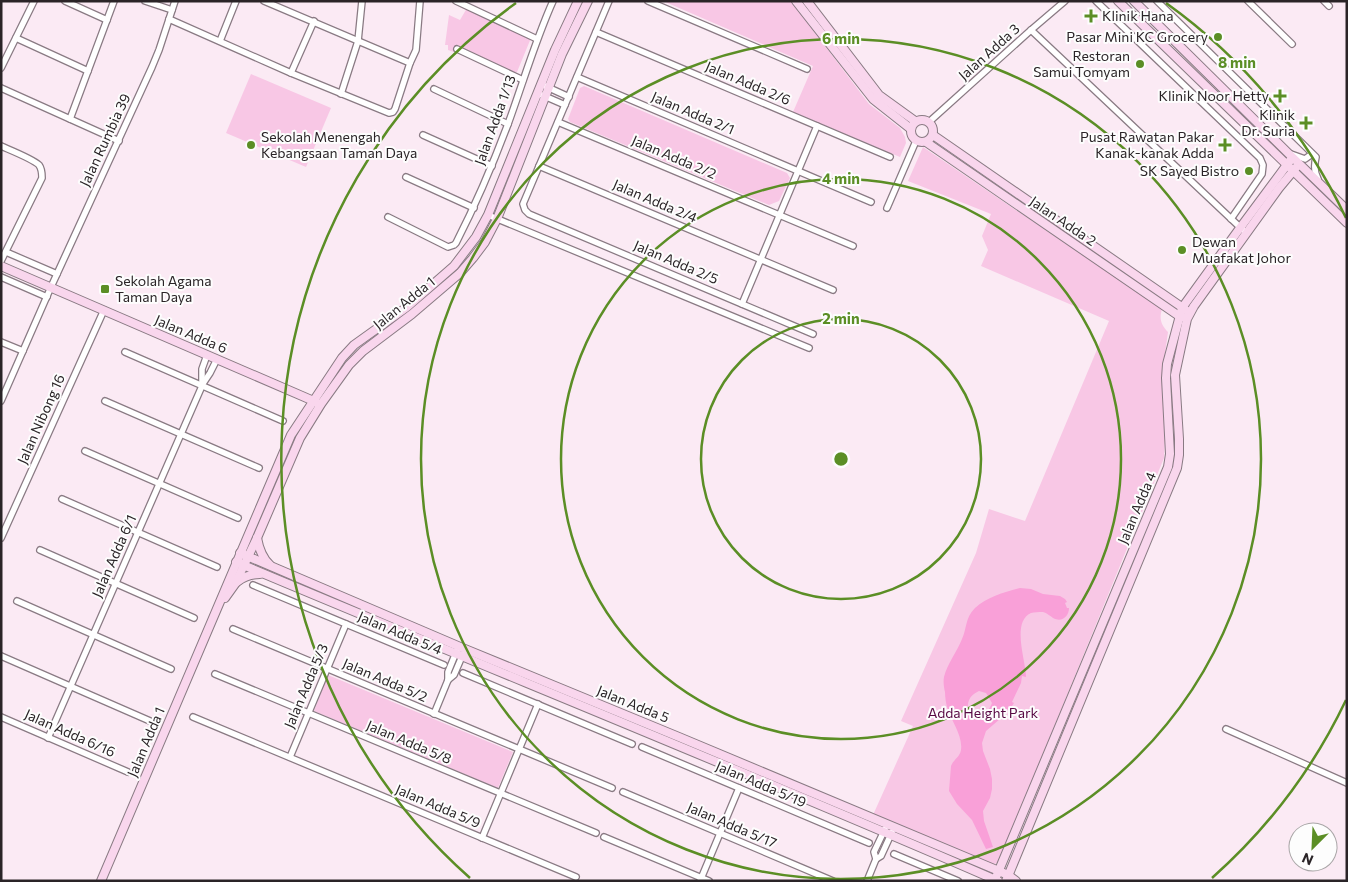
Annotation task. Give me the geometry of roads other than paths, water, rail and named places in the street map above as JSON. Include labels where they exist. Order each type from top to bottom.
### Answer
[{"type":"street","points":[[1,68],[34,1]]},
{"type":"street","points":[[65,1],[107,20]]},
{"type":"street","points":[[70,119],[114,1]]},
{"type":"street","points":[[145,1],[172,10]]},
{"type":"street","name":"Jalan Rumbia 39","points":[[1,401],[159,50],[175,1]]},
{"type":"street","points":[[220,41],[236,1]]},
{"type":"street","points":[[264,1],[410,63]]},
{"type":"street","points":[[341,94],[358,41],[362,1]]},
{"type":"street","points":[[169,19],[291,73],[389,113],[393,112],[396,108],[416,50],[420,1]]},
{"type":"street","points":[[456,1],[537,39]]},
{"type":"street","name":"Jalan Adda 1/13","points":[[388,217],[448,246],[456,243],[492,166],[537,39],[553,1]]},
{"type":"street","name":"Jalan Adda 1","points":[[101,881],[291,435],[342,358],[354,346],[407,307],[454,266],[476,237],[488,215],[555,50],[578,1]]},
{"type":"street","name":"Jalan Adda 1","points":[[216,613],[244,566],[300,438],[349,366],[363,351],[412,314],[460,273],[473,258],[498,219],[562,54],[588,1]]},
{"type":"street","points":[[539,166],[609,1]]},
{"type":"street","points":[[648,1],[807,69]]},
{"type":"street","points":[[796,1],[857,73],[879,95],[916,121],[924,120],[930,122],[933,128],[932,135],[926,142]]},
{"type":"street","points":[[807,1],[873,99],[911,130]]},
{"type":"street","name":"Jalan Adda 3","points":[[930,122],[1065,1]]},
{"type":"street","points":[[1096,1],[1260,158],[1263,165],[1262,174],[1231,220]]},
{"type":"street","points":[[1118,1],[1347,223]]},
{"type":"street","points":[[1134,1],[1347,210]]},
{"type":"street","points":[[1158,1],[1314,155],[1315,174],[1321,186]]},
{"type":"street","points":[[1248,1],[1292,44]]},
{"type":"street","points":[[1324,1],[1329,6]]},
{"type":"street","points":[[291,73],[314,22]]},
{"type":"street","points":[[1031,30],[1246,233]]},
{"type":"street","name":"Jalan Adda 2/6","points":[[596,32],[890,157]]},
{"type":"street","points":[[16,38],[88,71]]},
{"type":"street","points":[[457,49],[523,80]]},
{"type":"street","name":"Jalan Adda 2/1","points":[[577,78],[871,202]]},
{"type":"street","points":[[541,84],[569,97]]},
{"type":"street","points":[[1,88],[119,141]]},
{"type":"street","points":[[434,89],[508,124]]},
{"type":"street","points":[[538,94],[565,105]]},
{"type":"street","points":[[887,208],[916,140],[912,136],[911,130],[916,121]]},
{"type":"street","name":"Jalan Adda 2/2","points":[[558,122],[853,246]]},
{"type":"street","points":[[742,304],[817,126]]},
{"type":"street","points":[[423,134],[492,166]]},
{"type":"street","name":"Jalan Adda 2","points":[[932,135],[1164,295],[1180,312]]},
{"type":"street","name":"Jalan Adda 2","points":[[916,140],[926,142],[1180,312],[1189,315]]},
{"type":"street","points":[[1,146],[36,163],[42,173],[42,178],[1,261]]},
{"type":"street","points":[[1290,155],[1305,159],[1314,155]]},
{"type":"street","name":"Jalan Adda 4","points":[[996,880],[1168,467],[1170,454],[1167,364],[1180,312],[1286,165],[1290,155]]},
{"type":"street","name":"Jalan Adda 4","points":[[1007,878],[1177,468],[1179,439],[1175,375],[1189,315],[1246,233],[1299,164]]},
{"type":"street","name":"Jalan Adda 2/5","points":[[539,166],[523,204],[524,210],[529,214],[813,334]]},
{"type":"street","name":"Jalan Adda 2/4","points":[[539,166],[833,290]]},
{"type":"street","points":[[406,177],[474,208]]},
{"type":"street","points":[[488,215],[809,348]]},
{"type":"street","points":[[6,252],[58,274]]},
{"type":"street","name":"Jalan Adda 6","points":[[1,266],[322,404]]},
{"type":"street","points":[[1,277],[47,297]]},
{"type":"street","points":[[1164,295],[1181,301],[1192,293]]},
{"type":"street","name":"Jalan Nibong 16","points":[[1,538],[104,310]]},
{"type":"street","points":[[1,342],[24,352]]},
{"type":"street","points":[[125,352],[283,421]]},
{"type":"street","points":[[202,385],[202,369],[208,355]]},
{"type":"street","points":[[202,385],[217,359]]},
{"type":"street","name":"Jalan Adda 6/1","points":[[48,738],[202,385]]},
{"type":"street","points":[[105,401],[259,468]]},
{"type":"street","points":[[85,451],[238,518]]},
{"type":"street","points":[[62,499],[217,567]]},
{"type":"street","points":[[257,538],[262,555],[272,567]]},
{"type":"street","points":[[40,550],[194,618]]},
{"type":"street","name":"Jalan Adda 5","points":[[240,553],[460,651]]},
{"type":"street","name":"Jalan Adda 5","points":[[236,562],[460,651],[889,829],[999,871],[1007,878],[1016,881]]},
{"type":"street","points":[[235,584],[244,577],[254,574],[265,574]]},
{"type":"street","name":"Jalan Adda 5/4","points":[[253,585],[444,665]]},
{"type":"street","points":[[17,601],[171,669]]},
{"type":"street","name":"Jalan Adda 5/3","points":[[290,757],[346,624]]},
{"type":"street","name":"Jalan Adda 5/2","points":[[233,629],[612,788]]},
{"type":"street","points":[[434,714],[448,680],[454,675],[460,651]]},
{"type":"street","points":[[1,656],[150,720]]},
{"type":"street","points":[[463,673],[632,744]]},
{"type":"street","name":"Jalan Adda 5/8","points":[[215,674],[596,833]]},
{"type":"street","points":[[482,838],[538,704]]},
{"type":"street","name":"Jalan Adda 6/16","points":[[1,717],[128,772]]},
{"type":"street","points":[[193,717],[290,757]]},
{"type":"street","points":[[1226,729],[1347,783]]},
{"type":"street","name":"Jalan Adda 5/19","points":[[642,747],[869,843]]},
{"type":"street","name":"Jalan Adda 5/9","points":[[290,757],[576,877]]},
{"type":"street","points":[[701,879],[739,788]]},
{"type":"street","name":"Jalan Adda 5/17","points":[[623,792],[832,881]]},
{"type":"street","points":[[867,881],[876,859],[881,856],[889,829]]},
{"type":"street","name":"Jalan Adda 5","points":[[889,829],[996,880]]},
{"type":"street","points":[[604,837],[708,881]]},
{"type":"street","points":[[894,854],[958,881]]},
{"type":"place","name":"Klinik Hana","points":[[1091,16]]},
{"type":"place","name":"Pasar Mini KC Grocery","points":[[1218,37]]},
{"type":"place","name":"Restoran Samui Tomyam","points":[[1140,64]]},
{"type":"place","name":"Klinik Noor Hetty","points":[[1280,96]]},
{"type":"place","name":"Klinik Dr. Suria","points":[[1306,123]]},
{"type":"place","name":"Sekolah Menengah Kebangsaan Taman Daya","points":[[251,145]]},
{"type":"place","name":"Pusat Rawatan Pakar Kanak-kanak Adda","points":[[1225,145]]},
{"type":"place","name":"SK Sayed Bistro","points":[[1249,171]]},
{"type":"place","name":"Dewan Muafakat Johor","points":[[1182,250]]},
{"type":"place","name":"Sekolah Agama Taman Daya","points":[[105,289]]},
{"type":"park label","name":"Adda Height Park","points":[[983,713]]}]
